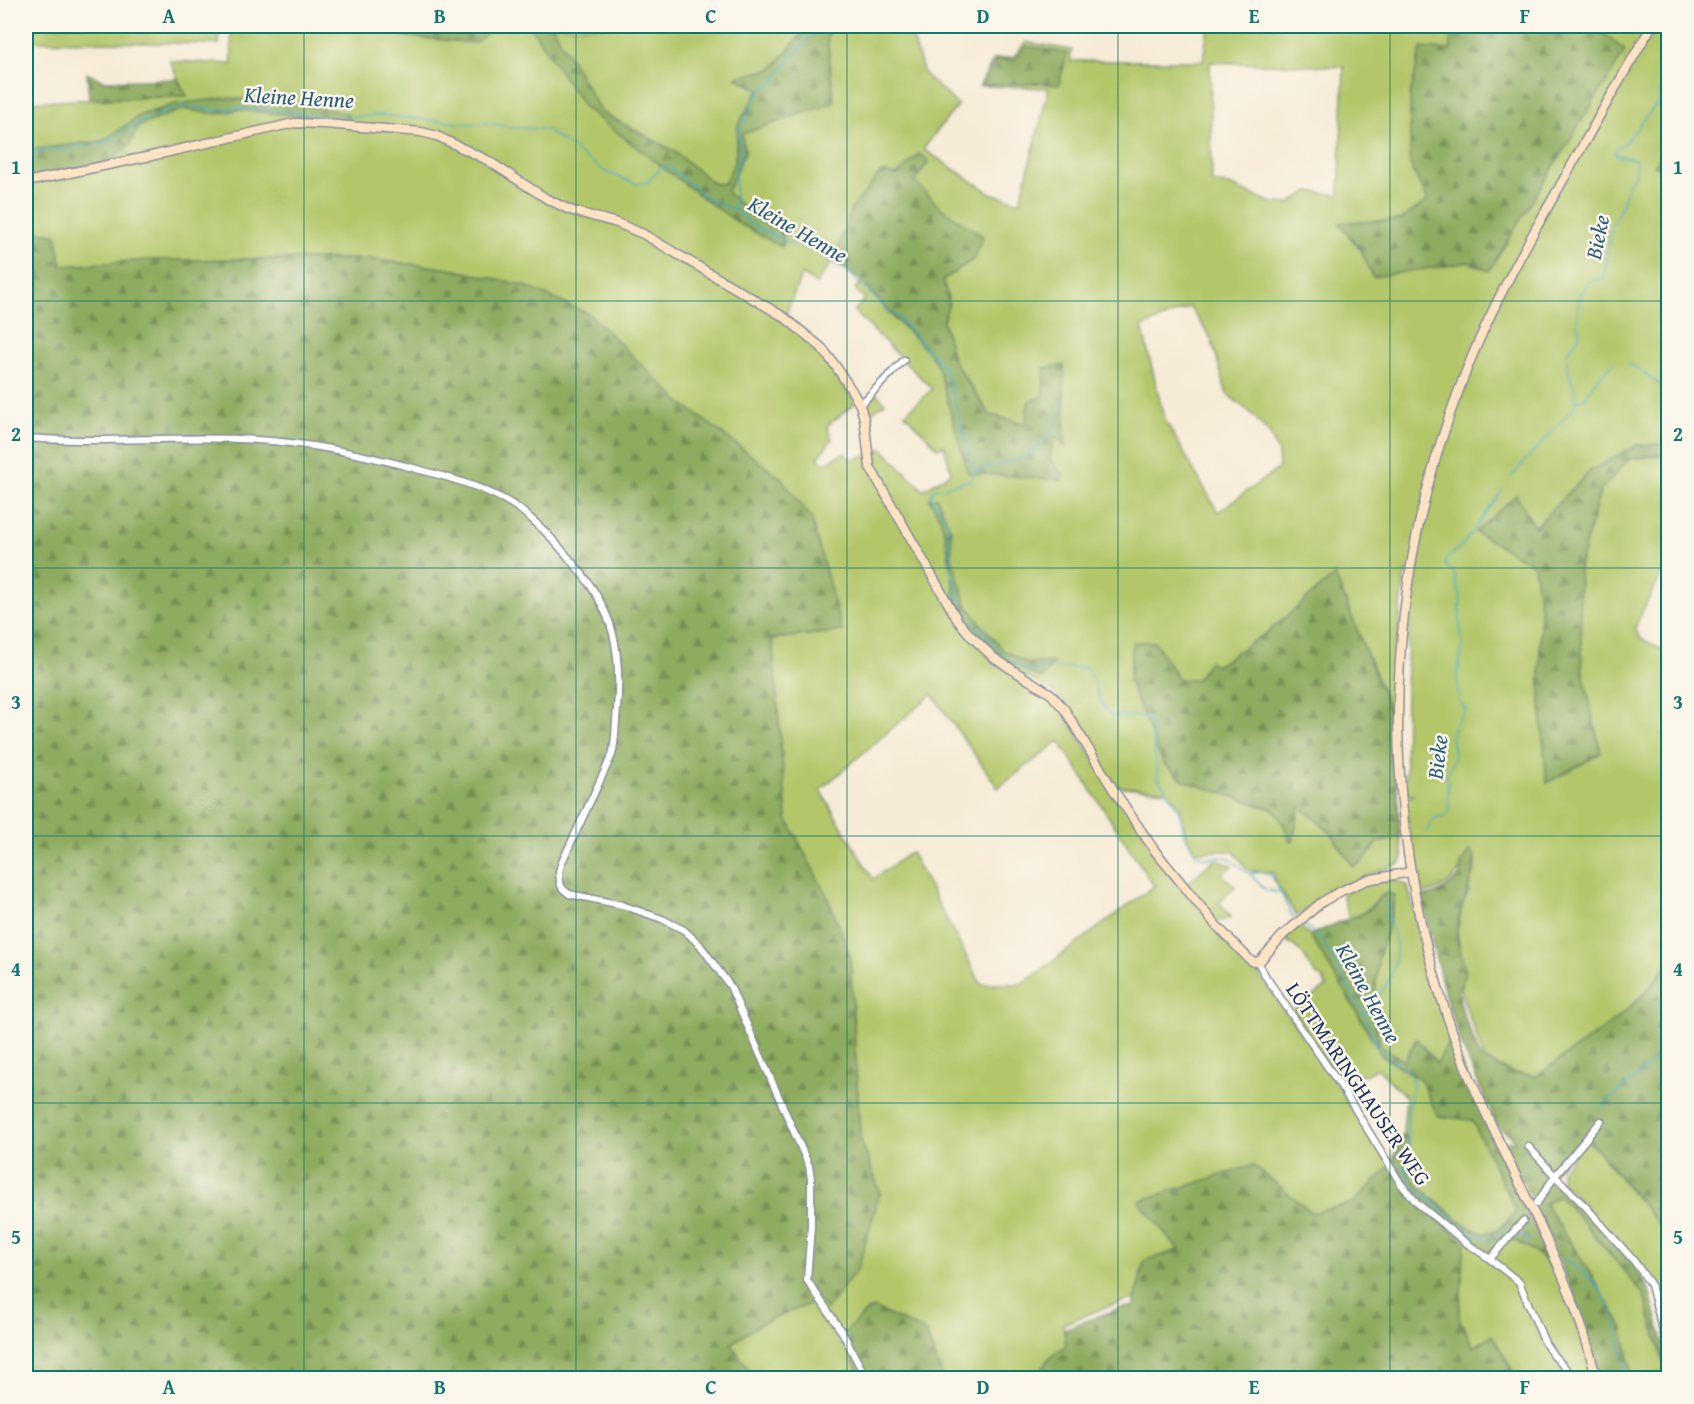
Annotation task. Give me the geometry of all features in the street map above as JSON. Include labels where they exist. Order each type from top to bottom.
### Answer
[{"type":"street","points":[[1596,1378],[1580,1323],[1562,1278],[1528,1200],[1480,1102],[1452,1034],[1429,958],[1410,872],[1401,797],[1398,680],[1401,632],[1409,573],[1427,486],[1460,386],[1496,305],[1544,213],[1652,26]]},
{"type":"street","points":[[26,182],[294,123],[410,131],[438,136],[487,160],[564,207],[617,223],[643,234],[769,307],[820,347],[836,365],[860,405],[866,428],[870,467],[953,614],[966,631],[994,658],[1050,694],[1065,710],[1111,786],[1155,851],[1215,924],[1250,960],[1258,962],[1283,935],[1322,902],[1341,891],[1367,880],[1410,872]]},
{"type":"street","points":[[860,405],[904,360]]},
{"type":"street","points":[[26,438],[257,440],[315,446],[366,456],[456,480],[502,499],[525,514],[564,552],[590,583],[605,612],[615,640],[619,668],[612,755],[562,862],[559,871],[560,883],[565,891],[577,897],[622,905],[680,927],[700,945],[730,986],[809,1166],[812,1199],[811,1236],[806,1275],[808,1283],[837,1324],[866,1378]]},
{"type":"street","name":"LÖTTMARINGHAUSER WEG","points":[[1258,962],[1342,1088],[1401,1184],[1425,1209],[1519,1282],[1545,1342],[1553,1355],[1575,1378]]},
{"type":"street","points":[[1537,1203],[1554,1176],[1601,1120]]},
{"type":"street","points":[[1528,1146],[1634,1261],[1651,1285],[1668,1351]]},
{"type":"street","points":[[1490,1259],[1523,1221]]},
{"type":"green space","points":[[26,26],[219,26],[219,44],[26,41]]},
{"type":"green space","points":[[231,26],[389,26],[399,36],[484,35],[488,26],[530,26],[584,107],[742,225],[784,234],[753,216],[726,193],[745,152],[742,134],[834,102],[827,36],[835,26],[909,26],[924,74],[958,105],[923,149],[990,193],[1020,202],[1049,88],[979,86],[994,59],[1013,57],[1026,42],[1072,50],[1070,61],[1203,61],[1208,26],[1301,26],[1343,29],[1345,26],[1450,26],[1451,51],[1410,164],[1428,200],[1401,220],[1339,223],[1362,252],[1434,268],[1469,262],[1603,33],[1506,26],[1668,26],[1668,140],[1655,165],[1668,168],[1668,444],[1637,445],[1590,471],[1535,527],[1534,565],[1540,607],[1540,700],[1547,783],[1601,753],[1582,668],[1579,567],[1600,491],[1629,458],[1668,454],[1668,563],[1635,628],[1640,638],[1668,653],[1668,963],[1641,997],[1608,1025],[1537,1076],[1513,1073],[1485,1060],[1463,999],[1461,986],[1465,976],[1457,932],[1463,903],[1469,892],[1469,881],[1475,871],[1475,856],[1469,851],[1452,880],[1439,889],[1421,894],[1408,825],[1406,800],[1413,795],[1406,794],[1406,684],[1414,575],[1405,573],[1397,643],[1393,718],[1335,575],[1268,632],[1216,666],[1209,662],[1196,681],[1178,679],[1155,642],[1133,643],[1129,681],[1163,763],[1185,781],[1275,810],[1286,829],[1289,841],[1293,842],[1300,805],[1332,834],[1353,867],[1372,851],[1378,841],[1383,842],[1400,836],[1403,857],[1401,863],[1339,887],[1297,916],[1277,885],[1273,873],[1247,869],[1234,852],[1196,851],[1186,835],[1179,806],[1166,791],[1115,786],[1068,707],[1054,692],[985,654],[1052,700],[1060,708],[1180,887],[1253,966],[1359,1115],[1390,1165],[1403,1134],[1406,1097],[1377,1068],[1365,1075],[1360,1074],[1342,1088],[1293,1010],[1326,987],[1323,978],[1316,975],[1302,953],[1285,939],[1298,925],[1310,935],[1382,1056],[1420,1079],[1438,1116],[1472,1120],[1516,1211],[1497,1231],[1481,1233],[1463,1223],[1416,1184],[1405,1166],[1409,1144],[1393,1163],[1436,1211],[1485,1253],[1506,1236],[1534,1251],[1557,1273],[1576,1321],[1593,1378],[1517,1378],[1492,1336],[1473,1347],[1459,1318],[1464,1242],[1425,1210],[1390,1166],[1353,1203],[1312,1213],[1253,1165],[1139,1202],[1179,1250],[1144,1261],[1135,1299],[1112,1305],[1063,1324],[1066,1345],[1048,1359],[1037,1378],[943,1378],[926,1332],[848,1350],[861,1378],[755,1378],[731,1344],[760,1324],[814,1302],[822,1304],[880,1193],[860,1137],[850,956],[828,898],[787,819],[772,639],[842,631],[781,478],[523,285],[450,269],[368,259],[221,259],[62,266],[56,234],[26,231],[26,102],[186,96],[170,61],[232,64]],"holes":[[[1014,60],[1059,85],[1039,83],[983,85],[996,61]],[[1210,62],[1344,67],[1339,195],[1309,191],[1289,204],[1272,203],[1229,185],[1212,183]],[[919,154],[929,162],[913,181],[941,208],[983,236],[975,258],[943,280],[949,303],[943,321],[953,360],[990,415],[1027,424],[1043,396],[1064,424],[1065,445],[1055,437],[1048,459],[1061,480],[1046,478],[941,375],[929,353],[890,314],[862,281],[855,289],[865,299],[854,311],[932,389],[905,414],[938,448],[944,445],[951,473],[923,490],[883,449],[852,460],[844,453],[824,464],[818,458],[832,439],[827,426],[855,403],[830,364],[786,314],[802,274],[816,284],[834,259],[851,210],[897,175]],[[1190,307],[1211,338],[1227,394],[1252,414],[1269,433],[1278,452],[1279,468],[1218,512],[1164,418],[1142,327]],[[932,694],[998,788],[1059,741],[1154,886],[1022,984],[981,984],[911,852],[873,879],[820,790]]]},
{"type":"green space","points":[[389,26],[488,26],[485,35],[474,43],[399,36]]},
{"type":"green space","points":[[530,26],[552,26],[601,112],[672,150],[713,183],[724,184],[735,161],[738,125],[759,90],[736,77],[772,69],[808,26],[835,26],[827,36],[834,103],[742,134],[745,152],[727,192],[753,216],[784,234],[782,247],[742,225],[711,204],[584,107]]},
{"type":"green space","points":[[552,26],[808,26],[772,69],[737,78],[759,90],[738,125],[735,161],[724,184],[713,183],[672,150],[601,112]]},
{"type":"green space","points":[[1450,26],[1506,26],[1604,33],[1625,51],[1489,271],[1469,262],[1373,277],[1362,252],[1339,223],[1401,220],[1428,200],[1410,164],[1410,95],[1421,48],[1451,50]]},
{"type":"green space","points":[[1026,46],[1067,53],[1059,85],[1039,83],[982,85],[996,60],[1014,60]]},
{"type":"green space","points":[[87,73],[104,81],[177,79],[187,96],[89,99]]},
{"type":"green space","points":[[225,98],[298,103],[348,114],[350,123],[315,121],[305,116],[238,110],[217,114],[183,109],[139,126],[130,144],[111,161],[32,177],[26,176],[26,150],[102,141],[141,115],[176,104]]},
{"type":"green space","points":[[1668,140],[1668,168],[1654,166]]},
{"type":"green space","points":[[920,154],[929,162],[914,181],[941,208],[983,236],[975,258],[943,280],[949,303],[943,321],[953,360],[990,415],[1026,424],[1028,402],[1043,396],[1044,368],[1064,365],[1065,446],[1055,437],[1049,458],[1064,476],[1061,480],[968,473],[937,364],[924,346],[862,281],[834,259],[851,210],[881,172],[897,175]]},
{"type":"green space","points":[[26,231],[56,234],[62,266],[149,260],[368,259],[450,269],[523,285],[589,314],[680,402],[781,478],[811,517],[842,631],[772,639],[787,819],[828,898],[850,956],[860,1137],[880,1193],[858,1268],[826,1310],[822,1304],[814,1302],[760,1324],[731,1344],[755,1378],[26,1378]]},
{"type":"green space","points":[[876,393],[885,403],[870,413],[865,404]]},
{"type":"green space","points":[[1668,444],[1668,454],[1629,459],[1600,491],[1579,567],[1582,668],[1601,753],[1547,783],[1540,700],[1540,607],[1534,565],[1475,532],[1516,495],[1535,527],[1590,471],[1637,445]]},
{"type":"green space","points":[[929,498],[937,498],[951,530],[952,557],[966,604],[1003,650],[1027,663],[1053,663],[1042,678],[1030,674],[993,650],[957,607],[945,535],[941,520]]},
{"type":"green space","points":[[1335,575],[1393,719],[1400,836],[1378,842],[1363,861],[1353,867],[1332,834],[1300,806],[1293,842],[1289,841],[1286,829],[1275,810],[1185,781],[1163,763],[1129,681],[1133,642],[1155,642],[1178,679],[1196,680],[1209,661],[1216,666],[1268,632]]},
{"type":"green space","points":[[1470,851],[1475,856],[1474,865],[1457,928],[1457,939],[1465,974],[1459,998],[1481,1058],[1513,1073],[1537,1076],[1625,1011],[1641,997],[1668,963],[1668,1235],[1585,1135],[1551,1177],[1632,1262],[1648,1287],[1668,1359],[1668,1375],[1644,1295],[1579,1217],[1558,1196],[1545,1204],[1622,1326],[1633,1378],[1600,1378],[1586,1327],[1546,1228],[1503,1142],[1515,1141],[1498,1127],[1464,1051],[1445,995],[1421,897],[1438,892],[1456,880],[1460,876],[1461,863]]},
{"type":"green space","points":[[1220,860],[1232,866],[1222,874],[1235,887],[1219,902],[1232,918],[1217,922],[1186,884],[1213,861]]},
{"type":"green space","points":[[1394,880],[1408,886],[1426,963],[1451,1037],[1437,1064],[1416,1039],[1404,1061],[1381,1046],[1373,1019],[1378,961],[1394,903],[1391,894],[1386,893],[1366,911],[1349,918],[1342,894],[1367,883]]},
{"type":"green space","points":[[1387,893],[1394,895],[1394,903],[1378,961],[1373,1019],[1381,1046],[1404,1061],[1417,1039],[1437,1064],[1451,1037],[1488,1127],[1557,1273],[1534,1251],[1506,1236],[1494,1251],[1485,1253],[1436,1211],[1393,1163],[1405,1134],[1408,1148],[1405,1166],[1416,1183],[1439,1205],[1474,1230],[1482,1233],[1493,1232],[1516,1211],[1472,1120],[1438,1116],[1420,1079],[1382,1056],[1310,935],[1359,916]]},
{"type":"green space","points":[[1587,1139],[1668,1235],[1668,1337],[1657,1289],[1651,1280],[1561,1180],[1561,1171]]},
{"type":"green space","points":[[1253,1165],[1312,1213],[1353,1203],[1390,1166],[1425,1209],[1465,1242],[1459,1318],[1473,1347],[1492,1335],[1517,1378],[1037,1378],[1048,1359],[1066,1345],[1064,1329],[1118,1309],[1134,1306],[1144,1261],[1179,1250],[1139,1201]]},
{"type":"green space","points":[[1558,1196],[1579,1217],[1644,1295],[1668,1378],[1633,1378],[1622,1326],[1545,1204]]},
{"type":"green space","points":[[874,1308],[926,1332],[943,1378],[861,1378],[841,1336],[867,1311]]},
{"type":"waterway","points":[[735,209],[735,172],[741,155],[738,134],[755,98],[765,87],[772,84],[793,55],[822,26]]},
{"type":"waterway","name":"Bieke","points":[[1511,477],[1575,406],[1576,400],[1567,356],[1579,335],[1577,321],[1579,301],[1588,282],[1604,278],[1612,224],[1623,203],[1628,183],[1636,174],[1635,159],[1616,155],[1615,150],[1627,141],[1659,101],[1661,79],[1668,69]]},
{"type":"waterway","name":"Kleine Henne","points":[[26,154],[102,144],[141,122],[182,106],[218,110],[239,108],[295,112],[332,119],[380,115],[545,129],[606,172],[637,184],[647,183],[662,167],[669,167],[710,200],[735,210],[749,223],[784,241],[811,250],[847,271],[884,307],[899,318],[944,368],[947,376],[975,472],[970,480],[933,490],[931,495],[948,524],[951,567],[965,619],[982,630],[1002,654],[1024,669],[1037,671],[1043,668],[1085,667],[1092,678],[1102,705],[1111,716],[1139,716],[1149,720],[1152,726],[1158,778],[1179,810],[1184,833],[1195,853],[1205,858],[1227,857],[1250,874],[1266,890],[1281,893],[1292,916],[1297,920]]},
{"type":"waterway","points":[[1576,401],[1586,398],[1594,382],[1614,363]]},
{"type":"waterway","points":[[1628,364],[1668,391]]},
{"type":"waterway","points":[[976,472],[1022,457],[1037,447],[1055,426],[1063,401]]},
{"type":"waterway","name":"Bieke","points":[[1427,832],[1432,819],[1447,815],[1449,811],[1447,773],[1452,765],[1454,754],[1451,737],[1456,723],[1466,710],[1459,701],[1457,677],[1463,645],[1460,628],[1460,596],[1454,573],[1445,565],[1445,561],[1464,543],[1503,490]]},
{"type":"waterway","name":"Kleine Henne","points":[[1251,874],[1259,872],[1270,874],[1280,891]]},
{"type":"waterway","name":"Bieke","points":[[1365,1014],[1382,991],[1391,974],[1396,956],[1395,939],[1387,913],[1388,899]]},
{"type":"waterway","name":"Kleine Henne","points":[[1301,923],[1321,938],[1364,1014],[1380,1051],[1410,1072],[1413,1084],[1408,1112],[1408,1144],[1404,1165],[1411,1184],[1472,1234],[1488,1239],[1496,1237],[1507,1229],[1511,1231]]},
{"type":"waterway","points":[[1602,1107],[1668,1049]]},
{"type":"waterway","name":"Kleine Henne","points":[[1515,1233],[1530,1241]]},
{"type":"waterway","name":"Kleine Henne","points":[[1563,1258],[1593,1282],[1611,1309],[1620,1341],[1626,1378]]},
{"type":"tunnel","points":[[1523,1221],[1534,1207]]}]
